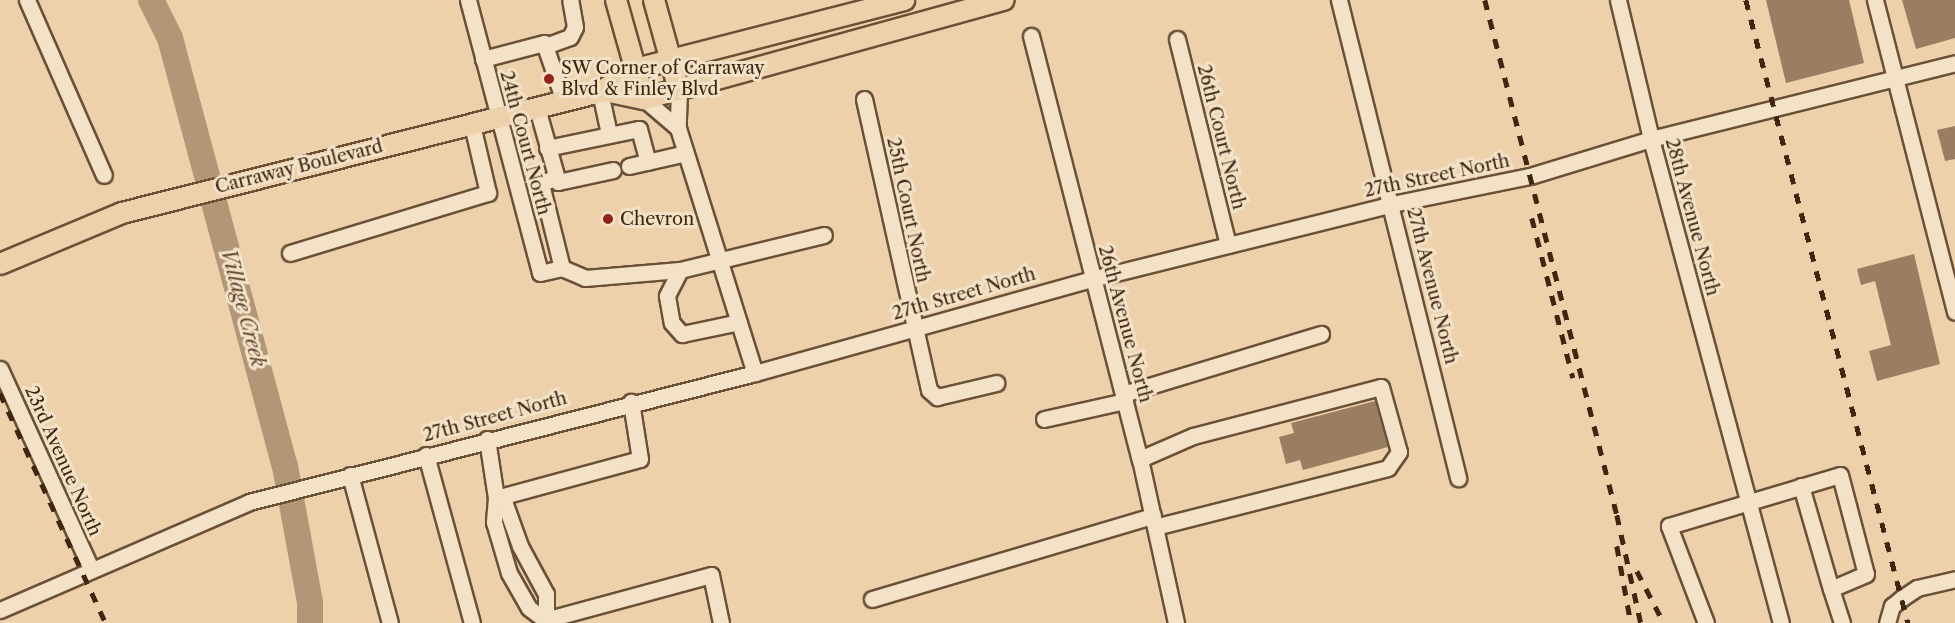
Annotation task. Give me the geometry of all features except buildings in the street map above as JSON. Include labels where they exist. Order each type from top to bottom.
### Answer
[{"type":"main road","points":[[616,0],[644,99]]},
{"type":"main road","points":[[654,0],[679,90]]},
{"type":"main road","name":"Carraway Boulevard","points":[[0,264],[122,213],[603,91],[636,69],[904,0]]},
{"type":"main road","name":"Carraway Boulevard","points":[[603,91],[644,99],[1004,0]]},
{"type":"street","points":[[27,0],[104,175]]},
{"type":"street","name":"24th Court North","points":[[468,0],[540,273],[562,268]]},
{"type":"street","points":[[483,59],[538,44],[548,45],[570,37],[575,27],[570,0]]},
{"type":"street","name":"27th Avenue North","points":[[1339,0],[1392,204],[1458,478]]},
{"type":"street","name":"28th Avenue North","points":[[1618,0],[1651,140],[1781,623]]},
{"type":"street","points":[[1875,0],[1955,312]]},
{"type":"street","name":"26th Avenue North","points":[[1031,36],[1140,459],[1176,623]]},
{"type":"street","name":"26th Court North","points":[[1177,39],[1228,245]]},
{"type":"street","points":[[548,45],[564,101]]},
{"type":"street","name":"27th Street North","points":[[0,610],[268,497],[318,483],[631,402],[755,373],[1092,279],[1392,204],[1522,178],[1651,140],[1955,63]]},
{"type":"street","points":[[679,90],[678,128],[755,373]]},
{"type":"street","points":[[603,91],[609,134]]},
{"type":"street","points":[[644,99],[678,128]]},
{"type":"street","name":"25th Court North","points":[[864,99],[914,329],[931,394],[937,397],[996,383]]},
{"type":"street","points":[[537,108],[558,182],[613,170]]},
{"type":"street","points":[[290,253],[488,193],[472,125]]},
{"type":"street","points":[[547,148],[639,129],[648,162]]},
{"type":"street","points":[[629,166],[686,153]]},
{"type":"street","points":[[555,177],[541,183],[562,268],[585,279],[680,270],[824,235]]},
{"type":"street","points":[[680,270],[667,296],[672,323],[682,334],[739,322]]},
{"type":"street","points":[[1044,419],[1124,397],[1321,334]]},
{"type":"street","name":"23rd Avenue North","points":[[0,369],[91,570]]},
{"type":"street","points":[[873,599],[1154,522],[1388,468],[1400,452],[1381,387],[1193,436],[1140,459]]},
{"type":"street","points":[[496,498],[640,459],[631,402]]},
{"type":"street","points":[[487,439],[496,498],[494,522],[509,573],[529,608],[546,622]]},
{"type":"street","points":[[426,455],[472,623]]},
{"type":"street","points":[[350,475],[390,623]]},
{"type":"street","points":[[1706,623],[1669,526],[1748,500],[1840,475],[1866,574],[1831,589]]},
{"type":"street","points":[[1800,486],[1842,623]]},
{"type":"street","points":[[496,498],[505,504],[524,555],[546,594],[546,622]]},
{"type":"street","points":[[546,622],[711,575],[721,623]]},
{"type":"street","points":[[1887,623],[1892,606],[1917,588],[1955,579]]},
{"type":"waterway","name":"Village Creek","points":[[151,0],[170,38],[285,466],[310,602],[310,623]]},
{"type":"railway","points":[[1485,0],[1617,515],[1641,623]]},
{"type":"railway","points":[[1746,0],[1908,623]]},
{"type":"railway","points":[[1532,218],[1573,378]]},
{"type":"railway","points":[[0,393],[106,623]]},
{"type":"railway","points":[[1617,546],[1631,623]]},
{"type":"railway","points":[[1637,571],[1664,623]]},
{"type":"place","name":"SW Corner of Carraway Blvd & Finley Blvd","points":[[549,79]]},
{"type":"place","name":"Chevron","points":[[608,219]]}]
